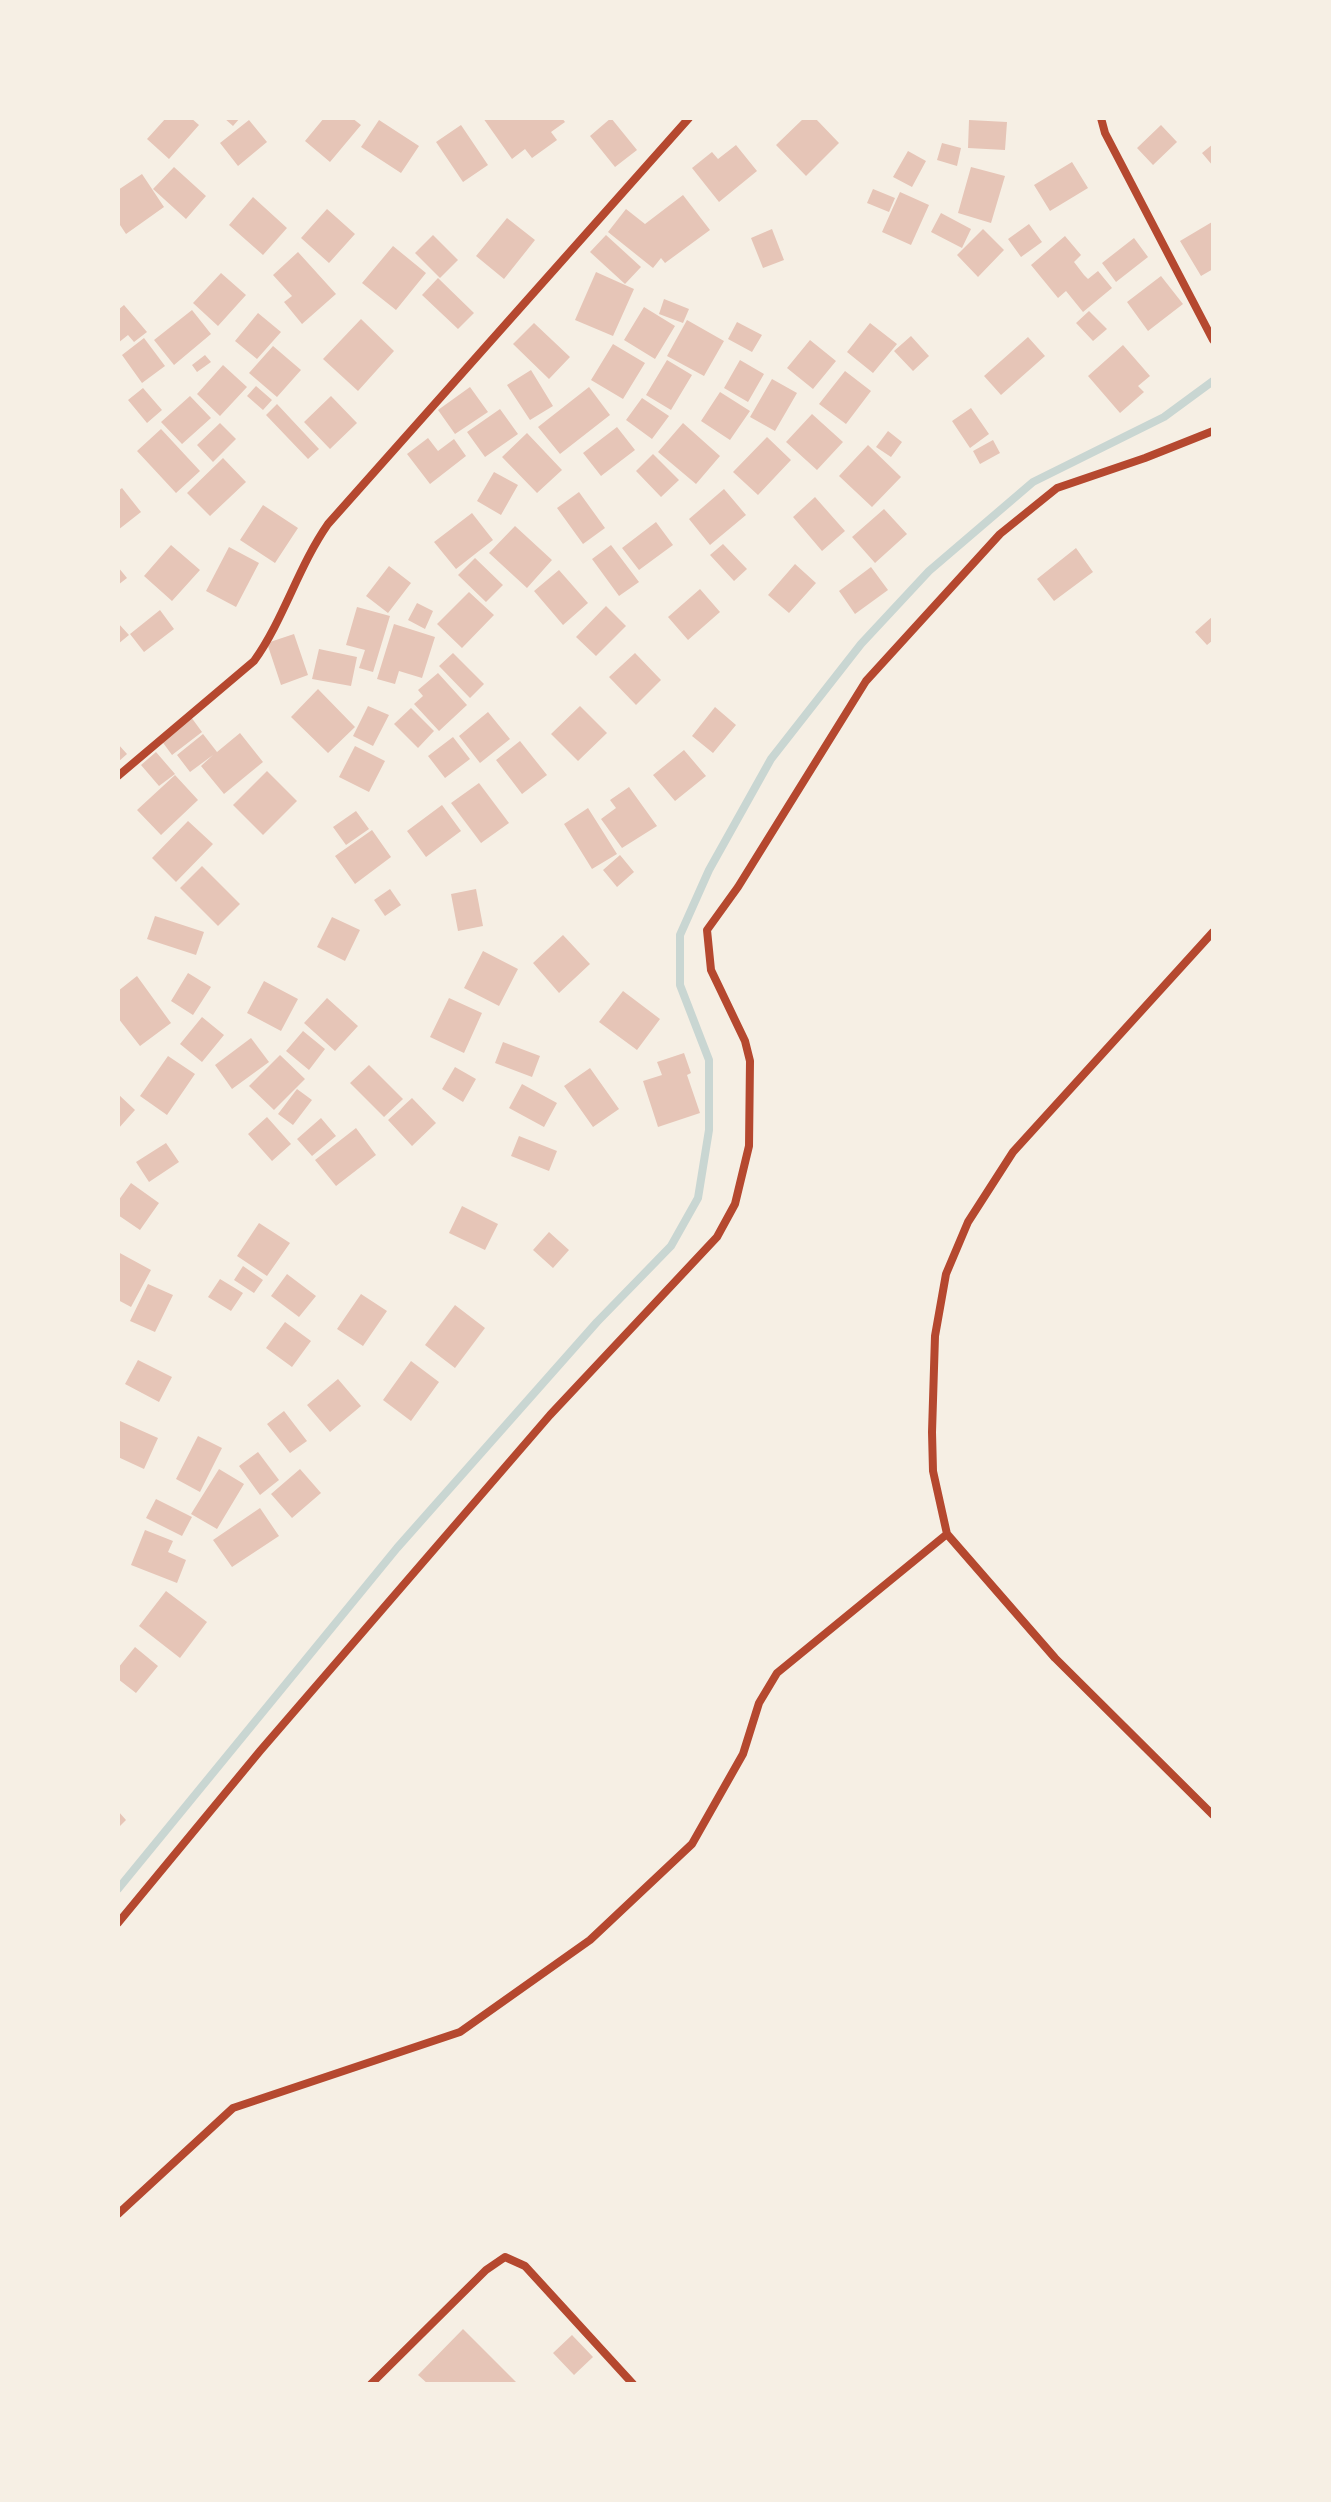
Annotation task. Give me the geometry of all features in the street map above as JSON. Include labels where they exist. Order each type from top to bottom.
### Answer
[{"type":"street","points":[[118,776],[254,661],[268,642],[310,551],[328,524],[689,118]]},
{"type":"street","points":[[1101,118],[1105,133],[1213,340]]},
{"type":"street","points":[[118,1923],[260,1751],[550,1415],[717,1237],[735,1204],[749,1146],[750,1061],[745,1041],[711,970],[707,930],[738,887],[866,681],[1000,534],[1057,488],[1213,431]]},
{"type":"street","points":[[1213,932],[1013,1152],[968,1222],[946,1274],[935,1336],[933,1471],[947,1534],[1055,1658],[1213,1815]]},
{"type":"street","points":[[118,2214],[233,2108],[460,2032],[590,1940],[692,1844],[743,1754],[759,1703],[777,1673],[947,1534]]},
{"type":"street","points":[[371,2384],[486,2270],[505,2257],[525,2266],[633,2384]]},
{"type":"building","points":[[166,118],[191,118],[199,125],[169,159],[147,139]]},
{"type":"building","points":[[224,118],[240,118],[233,126]]},
{"type":"building","points":[[324,118],[352,118],[361,125],[330,162],[305,141]]},
{"type":"building","points":[[483,118],[562,118],[565,122],[551,132],[557,140],[532,158],[525,149],[512,159]]},
{"type":"building","points":[[611,118],[637,150],[615,167],[590,136]]},
{"type":"building","points":[[804,118],[815,118],[839,143],[806,176],[776,145]]},
{"type":"building","points":[[249,120],[267,142],[238,166],[220,143]]},
{"type":"building","points":[[379,120],[419,146],[401,173],[361,147]]},
{"type":"building","points":[[969,120],[1007,122],[1005,150],[968,148]]},
{"type":"building","points":[[461,125],[488,165],[463,182],[436,142]]},
{"type":"building","points":[[1161,125],[1177,142],[1153,165],[1137,148]]},
{"type":"building","points":[[942,143],[961,148],[957,166],[937,160]]},
{"type":"building","points":[[1213,144],[1213,166],[1202,153]]},
{"type":"building","points":[[736,145],[757,171],[719,202],[692,168],[712,152],[718,159]]},
{"type":"building","points":[[908,151],[926,161],[912,187],[893,177]]},
{"type":"building","points":[[1072,162],[1088,188],[1050,211],[1034,185]]},
{"type":"building","points":[[174,167],[206,196],[186,219],[153,189]]},
{"type":"building","points":[[971,167],[1005,176],[991,223],[958,213]]},
{"type":"building","points":[[142,174],[164,207],[126,234],[118,222],[118,190]]},
{"type":"building","points":[[873,189],[895,198],[889,212],[867,203]]},
{"type":"building","points":[[900,192],[929,205],[911,245],[882,232]]},
{"type":"building","points":[[683,195],[710,230],[665,263],[661,258],[653,268],[608,232],[626,209],[645,224]]},
{"type":"building","points":[[253,197],[287,228],[263,255],[229,225]]},
{"type":"building","points":[[327,209],[355,234],[329,263],[301,238]]},
{"type":"building","points":[[941,213],[971,229],[962,248],[931,232]]},
{"type":"building","points":[[507,218],[535,240],[504,279],[476,256]]},
{"type":"building","points":[[1212,222],[1213,269],[1201,276],[1180,241]]},
{"type":"building","points":[[1029,224],[1042,242],[1021,257],[1008,239]]},
{"type":"building","points":[[772,229],[784,260],[763,268],[751,238]]},
{"type":"building","points":[[983,229],[1004,250],[978,277],[957,255]]},
{"type":"building","points":[[433,235],[458,260],[440,278],[415,253]]},
{"type":"building","points":[[606,235],[641,267],[625,284],[590,252]]},
{"type":"building","points":[[1065,236],[1081,255],[1074,262],[1084,275],[1088,279],[1098,271],[1112,288],[1083,312],[1066,291],[1058,298],[1031,265]]},
{"type":"building","points":[[1134,238],[1148,257],[1116,282],[1102,263]]},
{"type":"building","points":[[393,246],[426,273],[396,310],[362,283]]},
{"type":"building","points":[[298,252],[336,294],[302,324],[284,302],[292,296],[273,275]]},
{"type":"building","points":[[596,272],[634,289],[613,336],[575,320]]},
{"type":"building","points":[[221,273],[246,295],[218,326],[193,303]]},
{"type":"building","points":[[1161,276],[1183,304],[1148,331],[1127,302]]},
{"type":"building","points":[[438,278],[474,313],[458,329],[422,295]]},
{"type":"building","points":[[664,299],[689,309],[683,323],[659,314]]},
{"type":"building","points":[[124,305],[147,332],[134,342],[128,335],[118,343],[118,310]]},
{"type":"building","points":[[644,307],[675,326],[655,359],[624,340]]},
{"type":"building","points":[[192,310],[211,334],[174,365],[154,340]]},
{"type":"building","points":[[1089,311],[1107,329],[1093,341],[1076,323]]},
{"type":"building","points":[[258,313],[281,332],[257,359],[235,341]]},
{"type":"building","points":[[361,319],[394,351],[358,391],[323,359]]},
{"type":"building","points":[[687,320],[724,341],[704,376],[667,356]]},
{"type":"building","points":[[737,322],[762,335],[752,352],[728,339]]},
{"type":"building","points":[[534,323],[570,357],[549,379],[513,344]]},
{"type":"building","points":[[870,323],[897,344],[873,373],[847,352]]},
{"type":"building","points":[[911,336],[929,356],[913,371],[894,351]]},
{"type":"building","points":[[1028,337],[1045,356],[1001,395],[984,376]]},
{"type":"building","points":[[144,338],[165,366],[142,383],[122,355]]},
{"type":"building","points":[[810,340],[836,361],[813,389],[787,368]]},
{"type":"building","points":[[613,344],[645,363],[623,399],[591,380]]},
{"type":"building","points":[[1123,345],[1150,376],[1138,386],[1144,392],[1120,413],[1088,376]]},
{"type":"building","points":[[273,346],[301,370],[277,397],[249,373]]},
{"type":"building","points":[[205,355],[211,362],[197,372],[192,365]]},
{"type":"building","points":[[667,360],[692,375],[671,410],[646,395]]},
{"type":"building","points":[[740,360],[764,374],[748,402],[724,388]]},
{"type":"building","points":[[223,365],[247,387],[220,416],[197,394]]},
{"type":"building","points":[[531,370],[553,406],[530,420],[507,385]]},
{"type":"building","points":[[845,371],[871,391],[846,424],[819,404]]},
{"type":"building","points":[[772,379],[797,393],[775,431],[750,417]]},
{"type":"building","points":[[256,386],[272,400],[263,410],[247,396]]},
{"type":"building","points":[[470,387],[488,412],[455,434],[438,410]]},
{"type":"building","points":[[589,387],[610,415],[560,454],[538,427]]},
{"type":"building","points":[[143,388],[162,410],[147,423],[128,400]]},
{"type":"building","points":[[720,392],[750,411],[730,440],[701,421]]},
{"type":"building","points":[[190,396],[211,418],[182,444],[161,422]]},
{"type":"building","points":[[331,396],[357,423],[330,449],[304,422]]},
{"type":"building","points":[[642,398],[669,416],[652,439],[626,420]]},
{"type":"building","points":[[277,404],[319,449],[308,459],[266,415]]},
{"type":"building","points":[[971,408],[989,434],[970,448],[952,421]]},
{"type":"building","points":[[500,409],[518,434],[485,457],[467,432]]},
{"type":"building","points":[[812,414],[843,442],[817,470],[786,442]]},
{"type":"building","points":[[220,423],[236,439],[213,462],[197,445]]},
{"type":"building","points":[[683,423],[720,456],[696,484],[658,452]]},
{"type":"building","points":[[617,427],[635,450],[601,476],[583,453]]},
{"type":"building","points":[[161,429],[200,471],[176,493],[137,451]]},
{"type":"building","points":[[888,431],[902,442],[891,457],[876,447]]},
{"type":"building","points":[[527,433],[562,470],[537,493],[502,457]]},
{"type":"building","points":[[767,437],[791,460],[758,495],[733,472]]},
{"type":"building","points":[[428,438],[438,451],[454,439],[466,456],[430,484],[407,454]]},
{"type":"building","points":[[993,440],[1000,453],[980,464],[973,451]]},
{"type":"building","points":[[868,445],[901,477],[872,507],[839,476]]},
{"type":"building","points":[[653,454],[679,480],[661,497],[636,471]]},
{"type":"building","points":[[223,458],[246,482],[210,516],[187,493]]},
{"type":"building","points":[[494,472],[518,485],[501,515],[477,501]]},
{"type":"building","points":[[122,488],[141,512],[118,530],[118,491]]},
{"type":"building","points":[[724,489],[746,515],[710,545],[689,519]]},
{"type":"building","points":[[579,492],[605,528],[583,544],[557,508]]},
{"type":"building","points":[[815,497],[845,531],[822,551],[793,517]]},
{"type":"building","points":[[263,505],[298,528],[275,563],[240,540]]},
{"type":"building","points":[[884,509],[907,534],[875,563],[852,537]]},
{"type":"building","points":[[472,513],[493,540],[456,569],[434,542]]},
{"type":"building","points":[[656,522],[673,545],[639,570],[622,548]]},
{"type":"building","points":[[515,526],[552,560],[527,588],[489,553]]},
{"type":"building","points":[[723,544],[747,569],[734,581],[710,555]]},
{"type":"building","points":[[171,545],[200,570],[172,601],[144,576]]},
{"type":"building","points":[[611,545],[639,582],[619,596],[592,559]]},
{"type":"building","points":[[229,547],[259,563],[236,607],[206,591]]},
{"type":"building","points":[[1076,548],[1093,572],[1054,601],[1037,579]]},
{"type":"building","points":[[475,558],[503,585],[486,602],[458,575]]},
{"type":"building","points":[[795,564],[816,583],[789,613],[768,595]]},
{"type":"building","points":[[389,566],[411,583],[388,613],[366,596]]},
{"type":"building","points":[[118,567],[127,578],[118,585]]},
{"type":"building","points":[[871,567],[888,590],[855,614],[839,591]]},
{"type":"building","points":[[559,570],[588,603],[563,625],[534,591]]},
{"type":"building","points":[[700,589],[720,612],[688,640],[668,617]]},
{"type":"building","points":[[469,592],[494,615],[462,648],[437,624]]},
{"type":"building","points":[[417,603],[433,611],[425,629],[408,620]]},
{"type":"building","points":[[606,606],[626,626],[596,656],[576,637]]},
{"type":"building","points":[[357,607],[390,616],[373,672],[359,668],[365,650],[346,645]]},
{"type":"building","points":[[160,610],[174,629],[144,652],[130,634]]},
{"type":"building","points":[[1213,616],[1213,640],[1207,645],[1195,632]]},
{"type":"building","points":[[118,623],[129,635],[118,644]]},
{"type":"building","points":[[394,624],[435,637],[422,678],[399,671],[395,684],[377,679]]},
{"type":"building","points":[[294,634],[308,675],[281,685],[267,643]]},
{"type":"building","points":[[319,649],[357,657],[351,686],[312,679]]},
{"type":"building","points":[[453,653],[484,684],[470,698],[439,666]]},
{"type":"building","points":[[635,653],[661,680],[636,705],[609,677]]},
{"type":"building","points":[[438,673],[467,705],[439,731],[414,704],[423,696],[418,690]]},
{"type":"building","points":[[318,689],[355,727],[328,753],[291,717]]},
{"type":"building","points":[[368,706],[389,715],[373,746],[353,736]]},
{"type":"building","points":[[580,706],[607,733],[578,761],[551,734]]},
{"type":"building","points":[[715,707],[736,725],[713,753],[692,736]]},
{"type":"building","points":[[411,708],[434,731],[418,748],[394,724]]},
{"type":"building","points":[[488,712],[510,739],[480,763],[459,736]]},
{"type":"building","points":[[191,717],[202,732],[172,755],[161,740]]},
{"type":"building","points":[[240,733],[263,762],[224,794],[201,766],[213,755],[190,772],[177,755],[203,734],[217,752]]},
{"type":"building","points":[[453,737],[470,759],[445,778],[428,756]]},
{"type":"building","points":[[520,741],[547,775],[522,794],[496,760]]},
{"type":"building","points":[[118,744],[127,754],[118,762]]},
{"type":"building","points":[[355,746],[385,761],[369,792],[339,777]]},
{"type":"building","points":[[684,750],[706,776],[675,801],[653,775]]},
{"type":"building","points":[[156,752],[175,774],[159,786],[141,765]]},
{"type":"building","points":[[267,771],[297,801],[263,835],[233,805]]},
{"type":"building","points":[[175,775],[198,800],[161,835],[137,810]]},
{"type":"building","points":[[479,783],[509,823],[481,843],[451,803]]},
{"type":"building","points":[[629,787],[657,826],[622,848],[601,819],[616,808],[610,800]]},
{"type":"building","points":[[442,805],[461,831],[426,857],[407,831]]},
{"type":"building","points":[[588,808],[617,854],[592,869],[564,824]]},
{"type":"building","points":[[356,811],[369,829],[346,845],[333,827]]},
{"type":"building","points":[[188,821],[213,844],[176,882],[152,858]]},
{"type":"building","points":[[372,830],[391,857],[355,884],[335,856]]},
{"type":"building","points":[[620,855],[634,872],[617,887],[603,870]]},
{"type":"building","points":[[202,866],[240,904],[218,926],[180,888]]},
{"type":"building","points":[[390,889],[401,905],[385,916],[374,900]]},
{"type":"building","points":[[476,889],[483,926],[458,931],[451,894]]},
{"type":"building","points":[[155,916],[204,932],[196,955],[147,939]]},
{"type":"building","points":[[332,917],[360,930],[345,961],[317,947]]},
{"type":"building","points":[[563,935],[590,964],[559,993],[533,963]]},
{"type":"building","points":[[483,951],[518,969],[499,1006],[464,988]]},
{"type":"building","points":[[188,973],[211,987],[193,1015],[171,1001]]},
{"type":"building","points":[[137,976],[171,1023],[140,1046],[118,1018],[118,991]]},
{"type":"building","points":[[264,981],[298,999],[281,1031],[247,1013]]},
{"type":"building","points":[[623,991],[660,1019],[637,1050],[599,1022]]},
{"type":"building","points":[[327,998],[358,1026],[335,1051],[304,1023]]},
{"type":"building","points":[[449,998],[482,1013],[464,1053],[430,1037]]},
{"type":"building","points":[[202,1017],[224,1035],[202,1062],[180,1044]]},
{"type":"building","points":[[303,1031],[325,1049],[309,1070],[286,1051]]},
{"type":"building","points":[[251,1038],[269,1062],[232,1089],[215,1065]]},
{"type":"building","points":[[503,1042],[540,1056],[532,1077],[495,1063]]},
{"type":"building","points":[[684,1053],[691,1073],[687,1075],[700,1113],[658,1127],[643,1081],[662,1075],[657,1062]]},
{"type":"building","points":[[280,1055],[305,1079],[274,1110],[249,1086]]},
{"type":"building","points":[[168,1056],[195,1074],[167,1115],[140,1096]]},
{"type":"building","points":[[369,1065],[403,1099],[384,1117],[350,1083]]},
{"type":"building","points":[[455,1067],[476,1079],[463,1102],[442,1089]]},
{"type":"building","points":[[590,1068],[619,1109],[593,1127],[564,1086]]},
{"type":"building","points":[[522,1084],[557,1103],[544,1127],[509,1108]]},
{"type":"building","points":[[297,1089],[312,1100],[293,1125],[278,1114]]},
{"type":"building","points":[[118,1094],[135,1110],[118,1129]]},
{"type":"building","points":[[412,1098],[436,1123],[412,1146],[388,1120]]},
{"type":"building","points":[[267,1117],[291,1144],[272,1161],[248,1134]]},
{"type":"building","points":[[321,1118],[336,1136],[312,1156],[297,1139]]},
{"type":"building","points":[[356,1128],[376,1155],[336,1186],[315,1160]]},
{"type":"building","points":[[519,1136],[557,1151],[549,1171],[511,1156]]},
{"type":"building","points":[[166,1143],[179,1162],[149,1182],[136,1162]]},
{"type":"building","points":[[131,1183],[159,1203],[140,1230],[118,1215],[118,1201]]},
{"type":"building","points":[[462,1206],[498,1224],[485,1250],[449,1233]]},
{"type":"building","points":[[259,1223],[290,1243],[267,1276],[237,1256]]},
{"type":"building","points":[[549,1232],[569,1250],[553,1268],[533,1250]]},
{"type":"building","points":[[118,1252],[151,1270],[131,1307],[118,1300]]},
{"type":"building","points":[[243,1266],[263,1280],[254,1293],[234,1280]]},
{"type":"building","points":[[287,1274],[316,1296],[299,1317],[271,1296]]},
{"type":"building","points":[[220,1279],[243,1293],[231,1311],[208,1297]]},
{"type":"building","points":[[148,1284],[173,1295],[155,1332],[130,1321]]},
{"type":"building","points":[[361,1294],[387,1311],[363,1346],[337,1329]]},
{"type":"building","points":[[455,1305],[485,1328],[455,1368],[425,1345]]},
{"type":"building","points":[[285,1322],[311,1341],[292,1367],[266,1348]]},
{"type":"building","points":[[138,1360],[172,1377],[159,1402],[125,1384]]},
{"type":"building","points":[[411,1361],[439,1382],[411,1421],[383,1400]]},
{"type":"building","points":[[338,1379],[361,1406],[330,1432],[307,1405]]},
{"type":"building","points":[[284,1411],[307,1441],[290,1453],[267,1424]]},
{"type":"building","points":[[120,1421],[158,1438],[144,1469],[118,1457]]},
{"type":"building","points":[[198,1436],[222,1448],[200,1492],[176,1479]]},
{"type":"building","points":[[258,1452],[279,1480],[260,1495],[239,1466]]},
{"type":"building","points":[[219,1469],[244,1484],[217,1529],[191,1514]]},
{"type":"building","points":[[300,1469],[321,1493],[292,1518],[271,1494]]},
{"type":"building","points":[[156,1499],[192,1517],[182,1536],[146,1518]]},
{"type":"building","points":[[260,1508],[279,1536],[232,1567],[213,1540]]},
{"type":"building","points":[[145,1530],[173,1541],[168,1552],[186,1560],[177,1583],[131,1565]]},
{"type":"building","points":[[166,1591],[207,1622],[180,1658],[139,1626]]},
{"type":"building","points":[[135,1647],[158,1666],[136,1693],[118,1679],[118,1668]]},
{"type":"building","points":[[118,1811],[126,1820],[118,1828]]},
{"type":"building","points":[[463,2329],[518,2384],[428,2384],[418,2375]]},
{"type":"building","points":[[572,2335],[593,2357],[574,2375],[553,2353]]},
{"type":"waterway","points":[[118,1889],[397,1548],[597,1322],[671,1246],[698,1198],[709,1130],[709,1060],[680,985],[680,935],[709,870],[771,759],[861,644],[929,571],[1033,482],[1164,417],[1213,381]]}]
